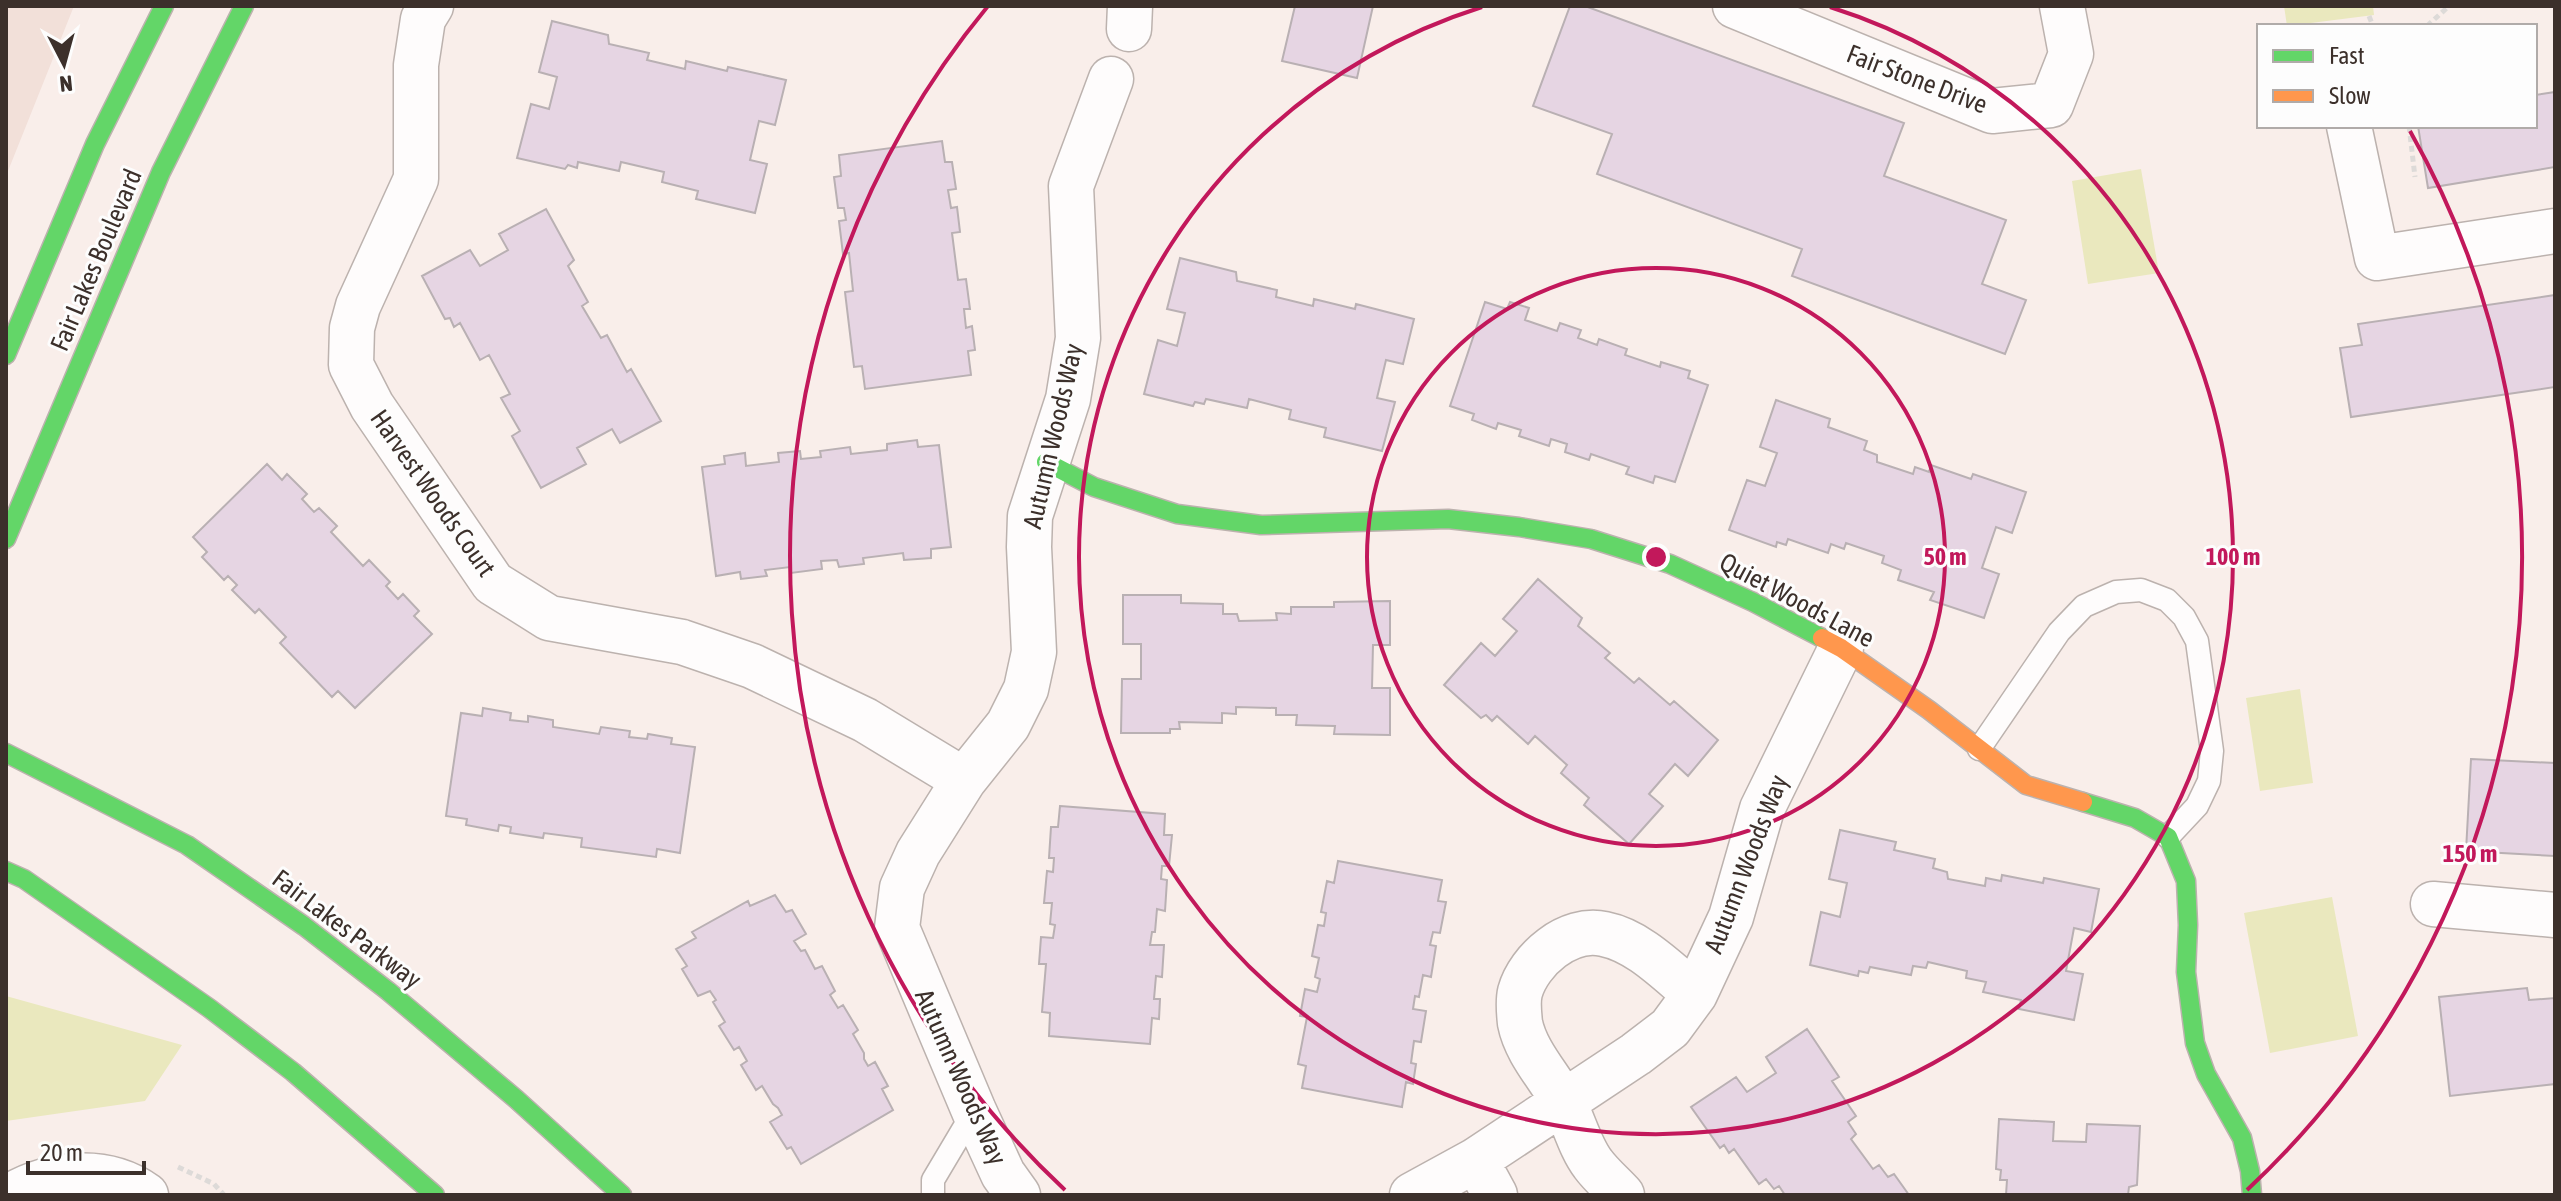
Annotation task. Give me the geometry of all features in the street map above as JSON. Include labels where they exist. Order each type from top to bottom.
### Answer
[{"type":"street","name":"Fair Lakes Boulevard","points":[[6,355],[95,144],[164,6]]},
{"type":"street","name":"Fair Lakes Boulevard","points":[[6,539],[161,172],[244,6]]},
{"type":"street","name":"Harvest Woods Court","points":[[431,6],[423,19],[416,65],[416,179],[358,306],[352,328],[351,365],[372,406],[493,583],[549,618],[682,642],[752,666],[865,720],[964,780]]},
{"type":"street","name":"Fair Stone Drive","points":[[1735,6],[1992,111],[2051,105],[2071,54],[2062,6]]},
{"type":"street","name":"Autumn Woods Way","points":[[1018,1195],[1003,1174],[974,1111],[897,928],[902,888],[918,853],[964,780],[1008,725],[1026,689],[1034,652],[1030,516],[1068,399],[1078,338],[1071,186],[1123,43]]},
{"type":"street","points":[[2349,128],[2377,258],[2555,231]]},
{"type":"street","name":"Quiet Woods Lane","points":[[1046,462],[1094,487],[1177,514],[1261,525],[1448,519],[1591,539],[1670,564],[1753,602],[1841,648],[1929,710],[2026,785],[2135,818],[2168,837]]},
{"type":"street","name":"Autumn Woods Way","points":[[1412,1195],[1486,1178],[1563,1101],[1670,1028],[1695,994],[1731,917],[1762,809],[1841,648]]},
{"type":"street","name":"Fair Lakes Parkway","points":[[6,753],[187,845],[304,926],[388,991],[505,1089],[622,1195]]},
{"type":"street","points":[[2168,837],[2186,881],[2186,972],[2195,1043],[2206,1074],[2242,1138],[2252,1195]]},
{"type":"street","points":[[6,871],[24,879],[209,1008],[293,1072],[435,1195]]},
{"type":"street","points":[[2433,904],[2555,915]]},
{"type":"street","name":"Autumn Woods Way","points":[[1563,1101],[1533,1055],[1521,1025],[1519,995],[1535,963],[1547,952],[1564,941],[1602,933],[1625,942],[1652,959],[1695,994]]},
{"type":"street","points":[[1563,1101],[1591,1162],[1622,1195]]},
{"type":"street","points":[[12,1195],[32,1184],[57,1177],[102,1176],[136,1188],[146,1195]]},
{"type":"lane","points":[[1979,749],[2059,632],[2084,606],[2116,592],[2141,590],[2167,600],[2184,617],[2197,641],[2212,751],[2209,781],[2197,806],[2168,837]]},
{"type":"lane","points":[[933,1195],[933,1180],[974,1111]]},
{"type":"path","points":[[2429,24],[2449,6]]},
{"type":"path","points":[[2369,16],[2372,24]]},
{"type":"path","points":[[2409,128],[2415,177]]},
{"type":"shaded area","points":[[6,6],[74,6],[6,176]]},
{"type":"shaded area","points":[[2284,6],[2373,6],[2374,15],[2287,24]]},
{"type":"shaded area","points":[[2141,169],[2159,273],[2088,284],[2072,181]]},
{"type":"shaded area","points":[[2300,689],[2313,783],[2260,791],[2246,698]]},
{"type":"shaded area","points":[[2332,897],[2358,1036],[2270,1053],[2244,913]]},
{"type":"shaded area","points":[[6,996],[182,1045],[145,1101],[6,1121]]},
{"type":"building","points":[[1295,6],[1373,6],[1357,78],[1282,61]]},
{"type":"building","points":[[1570,6],[1585,6],[1904,123],[1884,176],[2006,220],[1982,284],[2026,300],[2005,354],[1792,276],[1802,249],[1597,174],[1612,134],[1533,106]]},
{"type":"building","points":[[552,21],[608,35],[609,44],[649,53],[647,60],[685,69],[686,61],[727,71],[728,67],[786,80],[775,125],[759,121],[750,160],[767,164],[755,213],[696,199],[698,191],[662,182],[664,172],[621,162],[619,171],[578,162],[577,168],[568,165],[565,169],[517,158],[531,104],[549,109],[557,77],[539,72]]},
{"type":"building","points":[[2555,92],[2555,167],[2428,188],[2418,128],[2537,128],[2537,95]]},
{"type":"building","points":[[942,141],[945,162],[952,162],[956,189],[948,190],[951,208],[957,207],[960,232],[952,233],[958,280],[966,279],[970,309],[964,309],[966,328],[972,326],[975,350],[968,351],[971,375],[865,389],[862,366],[854,367],[845,292],[853,291],[849,253],[843,254],[839,221],[846,220],[844,208],[838,208],[834,177],[841,176],[839,155]]},
{"type":"building","points":[[546,209],[574,260],[568,266],[588,302],[582,306],[601,338],[607,335],[627,372],[631,369],[661,421],[620,443],[612,429],[577,448],[586,464],[541,488],[512,436],[520,431],[501,398],[510,394],[489,355],[480,360],[460,323],[454,327],[450,318],[445,319],[422,276],[470,250],[480,266],[508,250],[499,234]]},
{"type":"building","points":[[1180,258],[1236,272],[1237,281],[1277,290],[1276,297],[1313,306],[1314,299],[1355,309],[1356,304],[1414,319],[1403,364],[1386,360],[1377,398],[1395,402],[1382,451],[1324,437],[1326,428],[1289,419],[1291,410],[1249,399],[1247,408],[1206,399],[1204,404],[1195,402],[1193,406],[1144,394],[1158,340],[1177,346],[1185,313],[1167,309]]},
{"type":"building","points":[[2555,295],[2555,387],[2351,417],[2340,348],[2362,345],[2358,324]]},
{"type":"building","points":[[1485,302],[1507,309],[1510,302],[1529,308],[1525,320],[1557,331],[1560,323],[1581,330],[1578,338],[1597,345],[1599,339],[1627,349],[1625,355],[1660,367],[1661,362],[1690,371],[1688,378],[1708,385],[1675,482],[1655,476],[1653,483],[1626,474],[1629,467],[1591,454],[1589,460],[1565,452],[1567,444],[1551,439],[1549,446],[1519,436],[1521,430],[1498,423],[1496,429],[1472,420],[1474,414],[1450,406]]},
{"type":"building","points":[[1776,400],[1830,419],[1828,427],[1867,441],[1864,450],[1877,455],[1877,462],[1913,474],[1915,467],[1929,472],[1931,465],[1971,479],[1973,474],[2026,492],[2012,533],[1996,527],[1982,568],[1999,574],[1984,618],[1930,600],[1934,592],[1898,580],[1901,570],[1882,563],[1884,556],[1846,543],[1844,549],[1831,544],[1828,553],[1788,539],[1786,545],[1777,542],[1776,547],[1729,530],[1747,480],[1765,486],[1777,453],[1760,447]]},
{"type":"building","points":[[917,440],[918,447],[939,445],[951,547],[931,549],[931,558],[904,560],[903,553],[863,558],[864,564],[839,567],[837,560],[821,561],[822,569],[791,573],[790,567],[765,570],[767,576],[741,579],[740,572],[716,576],[702,467],[725,464],[724,456],[745,453],[746,466],[779,462],[778,453],[800,451],[801,459],[821,457],[820,451],[850,447],[851,454],[887,450],[887,444]]},
{"type":"building","points":[[267,464],[282,480],[287,474],[307,494],[302,499],[314,512],[319,508],[337,526],[331,532],[363,566],[369,560],[390,582],[386,586],[398,599],[403,594],[419,611],[414,616],[432,634],[355,708],[338,691],[332,697],[280,643],[286,637],[259,609],[255,613],[232,590],[237,585],[228,576],[224,580],[202,557],[207,552],[193,537]]},
{"type":"building","points":[[1538,579],[1582,618],[1578,626],[1610,653],[1605,658],[1634,683],[1639,678],[1670,705],[1674,701],[1718,740],[1688,776],[1675,764],[1649,794],[1663,806],[1629,844],[1584,805],[1589,798],[1561,773],[1567,765],[1535,736],[1528,744],[1497,716],[1492,721],[1486,715],[1481,718],[1444,685],[1481,643],[1495,656],[1517,631],[1503,619]]},
{"type":"building","points":[[1123,595],[1181,595],[1181,603],[1223,604],[1223,614],[1237,614],[1239,621],[1277,620],[1276,613],[1291,614],[1291,607],[1334,607],[1334,602],[1390,601],[1390,645],[1373,645],[1372,688],[1390,688],[1390,735],[1334,734],[1335,726],[1296,725],[1297,715],[1276,715],[1276,708],[1236,707],[1236,714],[1222,713],[1222,723],[1179,722],[1180,729],[1170,729],[1170,733],[1121,733],[1122,679],[1141,679],[1141,644],[1123,644]]},
{"type":"building","points":[[483,708],[511,713],[510,720],[528,722],[528,716],[553,720],[553,727],[599,734],[601,727],[630,731],[629,737],[647,739],[648,734],[672,738],[671,744],[695,747],[680,853],[657,849],[656,857],[581,847],[582,838],[544,833],[543,838],[510,833],[511,827],[499,825],[498,831],[466,825],[467,819],[446,816],[461,713],[482,716]]},
{"type":"building","points":[[2471,759],[2555,763],[2555,856],[2466,851]]},
{"type":"building","points":[[1060,806],[1165,814],[1164,835],[1172,835],[1169,866],[1162,866],[1161,879],[1167,880],[1165,911],[1157,909],[1155,932],[1152,932],[1150,945],[1164,945],[1162,977],[1156,976],[1154,999],[1160,999],[1159,1019],[1152,1018],[1150,1044],[1049,1036],[1050,1013],[1042,1012],[1046,964],[1039,964],[1041,937],[1053,938],[1055,925],[1050,924],[1052,903],[1044,903],[1047,871],[1053,872],[1054,858],[1049,858],[1051,827],[1058,827]]},
{"type":"building","points":[[1840,830],[1896,842],[1894,850],[1935,859],[1933,868],[1947,872],[1948,879],[1985,886],[1986,878],[2001,881],[2002,875],[2043,883],[2044,878],[2099,889],[2091,932],[2074,928],[2066,971],[2083,974],[2074,1020],[2019,1009],[2021,1000],[1983,992],[1986,982],[1966,978],[1967,971],[1928,962],[1926,968],[1913,966],[1911,975],[1870,967],[1868,973],[1859,971],[1858,976],[1810,965],[1821,912],[1840,917],[1847,883],[1829,879]]},
{"type":"building","points":[[1338,861],[1442,880],[1438,901],[1446,902],[1440,933],[1433,932],[1430,945],[1436,946],[1431,977],[1423,975],[1419,997],[1415,996],[1413,1009],[1426,1011],[1421,1042],[1414,1041],[1411,1063],[1416,1064],[1413,1084],[1406,1082],[1402,1107],[1302,1088],[1306,1066],[1298,1064],[1307,1017],[1300,1016],[1305,989],[1317,992],[1320,979],[1315,977],[1319,958],[1312,956],[1318,925],[1324,926],[1326,913],[1321,912],[1327,881],[1334,883]]},
{"type":"building","points":[[775,895],[786,912],[792,910],[806,934],[794,941],[801,951],[805,950],[815,969],[822,966],[835,991],[830,995],[838,1008],[843,1005],[858,1030],[853,1034],[864,1053],[864,1059],[868,1066],[875,1062],[888,1086],[882,1089],[893,1110],[801,1164],[770,1122],[782,1115],[778,1108],[762,1086],[756,1090],[741,1065],[747,1061],[739,1047],[734,1050],[719,1026],[725,1022],[713,1002],[716,1000],[710,991],[698,996],[682,969],[687,966],[676,949],[696,938],[692,932],[748,901],[750,906]]},
{"type":"building","points":[[2527,988],[2529,1000],[2555,998],[2555,1084],[2450,1096],[2439,997]]},
{"type":"building","points":[[1807,1029],[1839,1077],[1832,1081],[1856,1116],[1848,1122],[1856,1134],[1851,1139],[1873,1169],[1879,1165],[1888,1177],[1894,1174],[1909,1195],[1785,1195],[1779,1186],[1774,1189],[1766,1179],[1759,1184],[1734,1149],[1729,1153],[1724,1145],[1720,1148],[1691,1107],[1736,1077],[1747,1092],[1776,1073],[1766,1057]]},
{"type":"building","points":[[1999,1119],[2054,1122],[2053,1141],[2086,1142],[2087,1124],[2140,1126],[2137,1185],[2129,1187],[2128,1195],[2006,1195],[2007,1180],[2000,1180],[2001,1170],[1996,1169]]},
{"type":"traffic: fast","points":[[6,355],[95,144],[164,6]]},
{"type":"traffic: fast","points":[[6,539],[161,172],[244,6]]},
{"type":"traffic: fast","points":[[1046,462],[1094,487],[1177,514],[1261,525],[1448,519],[1591,539],[1670,564],[1822,638]]},
{"type":"traffic: fast","points":[[6,753],[187,845],[304,926],[388,991],[516,1099],[622,1195]]},
{"type":"traffic: fast","points":[[2083,802],[2135,818],[2168,837],[2186,881],[2186,972],[2195,1043],[2206,1074],[2242,1138],[2252,1195]]},
{"type":"traffic: fast","points":[[6,871],[24,879],[209,1008],[293,1072],[435,1195]]},
{"type":"traffic: slow","points":[[1822,638],[1929,710],[2026,785],[2083,802]]}]
